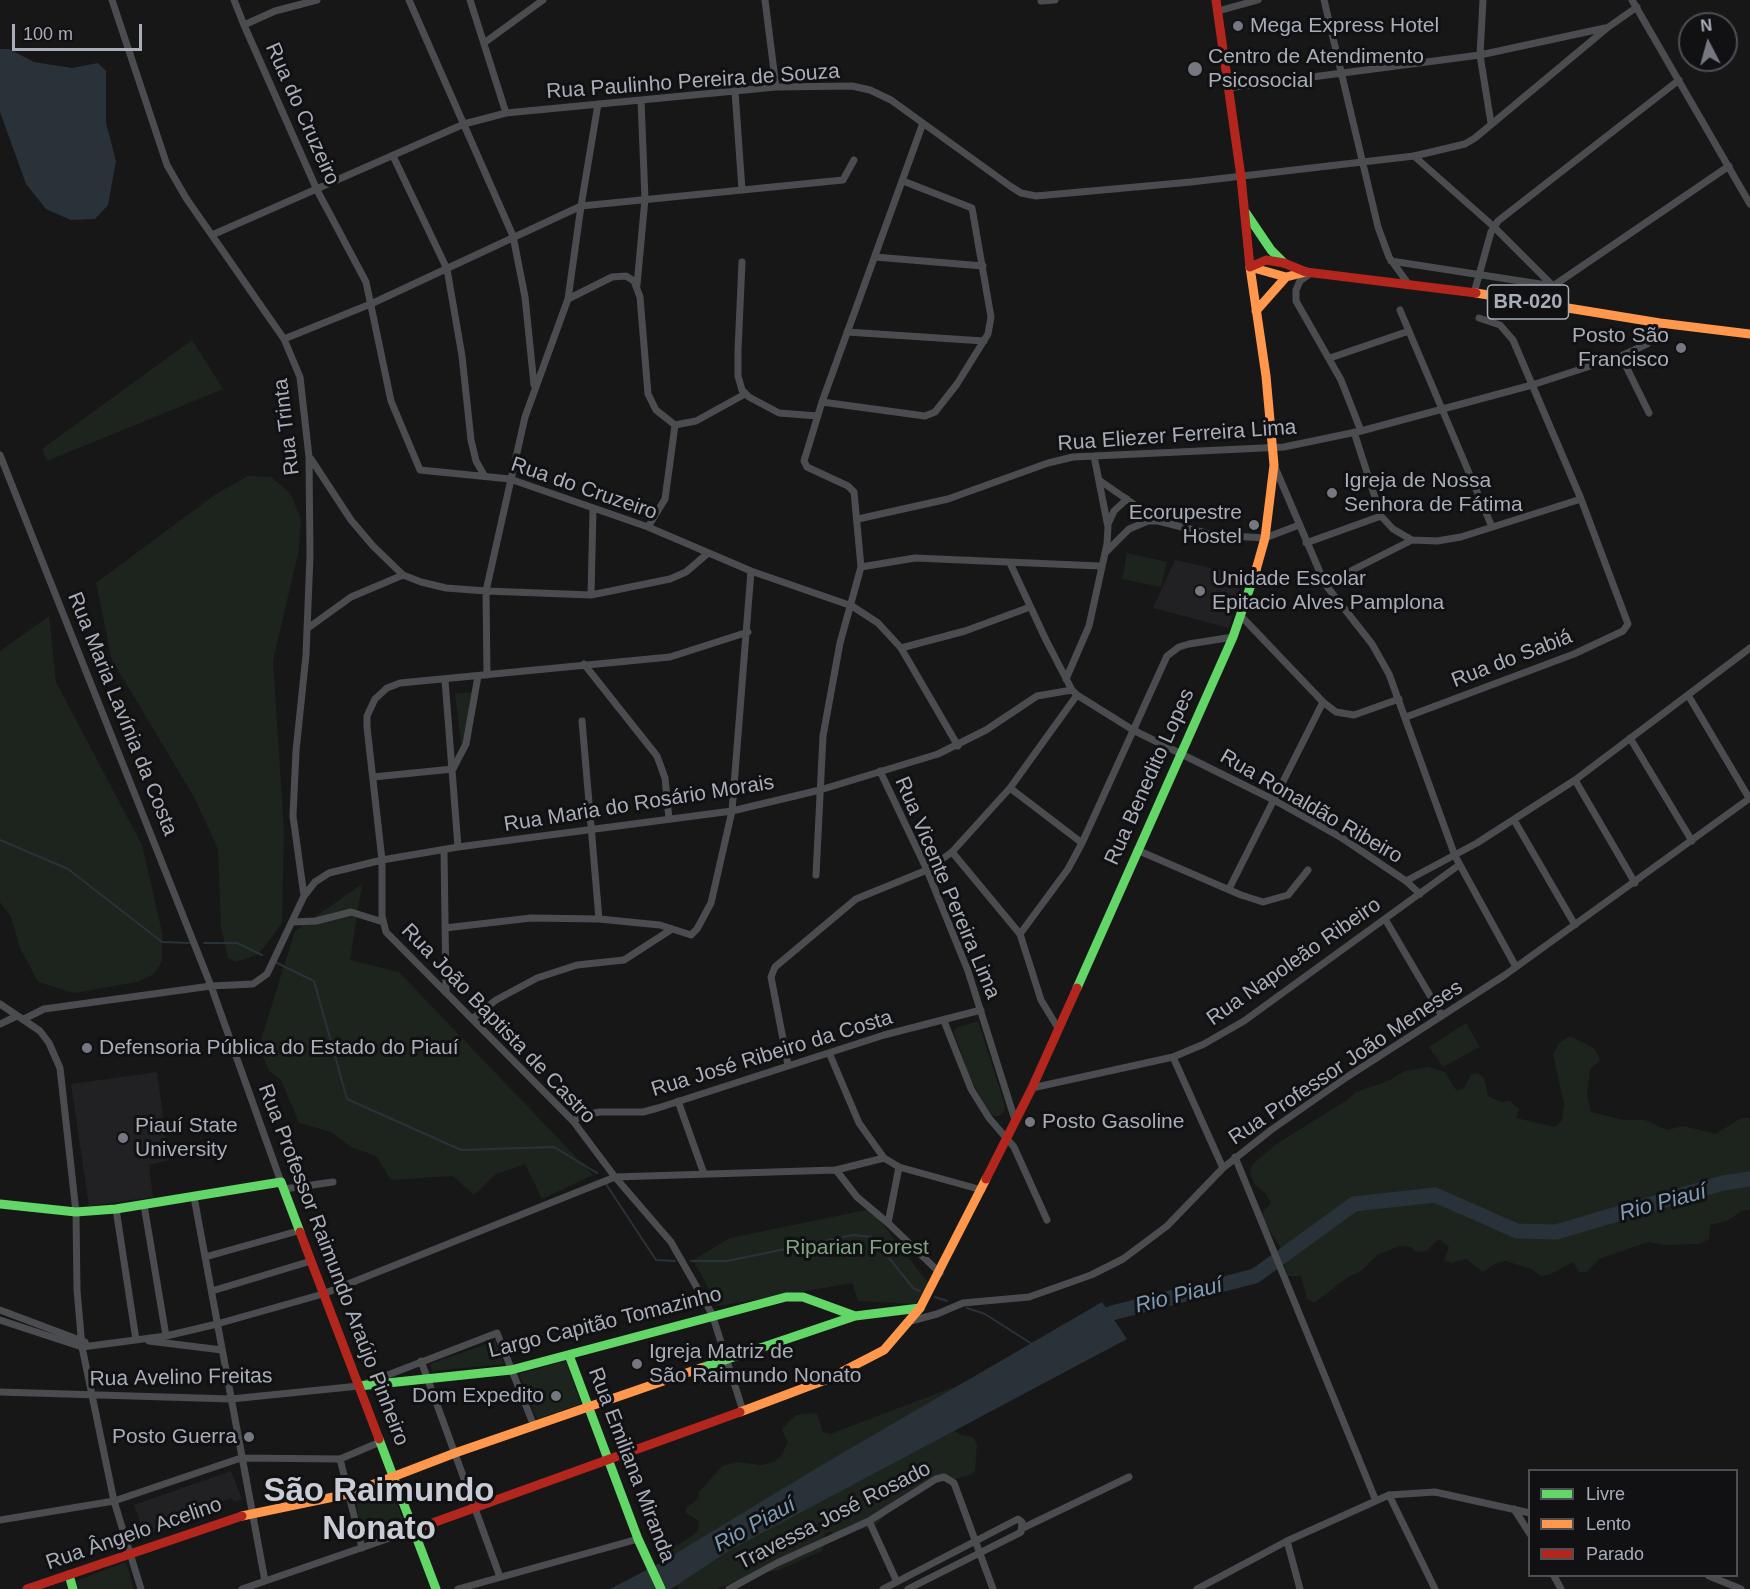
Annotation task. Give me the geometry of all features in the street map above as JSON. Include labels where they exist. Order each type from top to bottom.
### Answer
[{"type":"main road","name":"BR-020","points":[[1216,0],[1245,213],[1271,250],[1284,263]]},
{"type":"main road","name":"Rua Benedito Lopes","points":[[413,1530],[609,1461],[828,1379],[884,1350],[920,1308],[940,1273],[1032,1088],[1233,637],[1265,538],[1274,465],[1266,376],[1250,267],[1245,213]]},
{"type":"main road","name":"BR-020","points":[[1250,267],[1266,260],[1284,263],[1309,273],[1474,294],[1660,323],[1749,334]]},
{"type":"main road","name":"BR-020","points":[[1250,267],[1286,277],[1309,273]]},
{"type":"main road","points":[[1256,311],[1282,285],[1286,277]]},
{"type":"main road","points":[[0,1204],[76,1212],[116,1209],[282,1186]]},
{"type":"main road","name":"Rua Professor Raimundo Araújo Pinheiro","points":[[282,1186],[436,1589]]},
{"type":"main road","name":"Largo Capitão Tomazinho","points":[[359,1386],[511,1370],[712,1314],[795,1296],[855,1316]]},
{"type":"main road","points":[[855,1316],[920,1308]]},
{"type":"main road","name":"Rua Ângelo Acelino","points":[[27,1589],[252,1512],[348,1494],[455,1453],[855,1316]]},
{"type":"main road","name":"Rua Emiliana Miranda","points":[[569,1355],[638,1539],[661,1589]]},
{"type":"main road","points":[[69,1575],[73,1589]]},
{"type":"street","name":"Rua Trinta","points":[[116,0],[167,165],[186,198],[284,339],[300,377],[309,457],[308,628],[293,805],[298,863],[304,896]]},
{"type":"street","points":[[234,0],[244,25]]},
{"type":"street","name":"Rua do Cruzeiro","points":[[317,0],[275,11],[244,25],[317,190],[363,274],[373,303],[391,401],[420,470],[510,479],[593,510],[648,527],[707,554],[852,606],[878,623],[901,648],[958,746]]},
{"type":"street","points":[[409,0],[513,236],[525,297],[534,386]]},
{"type":"street","points":[[470,0],[507,113]]},
{"type":"street","points":[[484,44],[543,0]]},
{"type":"street","points":[[765,0],[776,87]]},
{"type":"street","points":[[1041,1],[1055,0]]},
{"type":"street","points":[[1218,11],[1258,0]]},
{"type":"street","points":[[1324,0],[1378,227],[1391,261],[1409,285]]},
{"type":"street","points":[[1483,0],[1480,55],[1491,123]]},
{"type":"street","points":[[1632,0],[1750,204]]},
{"type":"street","name":"Rua Paulinho Pereira de Souza","points":[[212,235],[464,124],[507,113],[776,87],[862,87],[891,100],[997,178],[1028,195],[1092,192],[1241,177],[1414,156],[1465,144],[1607,28],[1637,7]]},
{"type":"street","points":[[1228,88],[1342,75],[1480,55],[1607,28]]},
{"type":"street","points":[[1474,294],[1494,226],[1680,80]]},
{"type":"street","points":[[735,91],[742,190]]},
{"type":"street","points":[[641,100],[645,199],[637,285],[648,394],[656,410],[675,424],[696,421],[745,394]]},
{"type":"street","points":[[487,675],[486,591],[510,479],[534,386],[568,299],[598,104]]},
{"type":"street","points":[[816,875],[823,736],[828,700],[840,643],[861,567],[858,519],[853,490],[807,467],[804,463],[822,402],[923,123]]},
{"type":"street","points":[[393,156],[447,269],[462,356],[471,440],[484,475]]},
{"type":"street","points":[[1414,156],[1494,226],[1553,286]]},
{"type":"street","points":[[284,339],[373,303],[581,206],[843,180],[854,160]]},
{"type":"street","points":[[1391,261],[1553,286],[1729,166]]},
{"type":"street","points":[[822,402],[930,414],[938,409],[957,384],[984,341],[991,317],[972,208],[903,181]]},
{"type":"street","points":[[875,257],[983,266]]},
{"type":"street","points":[[742,262],[738,376],[745,394],[779,412],[818,416]]},
{"type":"street","points":[[1309,273],[1300,281],[1296,290],[1296,301],[1330,358],[1348,394],[1381,516],[1393,529],[1412,540]]},
{"type":"street","points":[[568,299],[612,277],[626,276],[637,285]]},
{"type":"street","points":[[1400,310],[1443,407],[1492,528]]},
{"type":"street","points":[[1325,584],[1412,540],[1447,540],[1581,499],[1507,331],[1492,321],[1479,318]]},
{"type":"street","name":"Rua Eliezer Ferreira Lima","points":[[858,519],[948,499],[1048,463],[1094,456],[1301,445],[1358,432],[1532,384],[1622,356],[1647,344],[1655,335],[1660,323]]},
{"type":"street","points":[[1330,358],[1409,331]]},
{"type":"street","points":[[847,332],[984,341]]},
{"type":"street","points":[[1622,356],[1649,413]]},
{"type":"street","points":[[648,527],[665,499],[675,424]]},
{"type":"street","name":"Rua Maria Lavínia da Costa","points":[[0,455],[211,986]]},
{"type":"street","points":[[1094,456],[1108,527]]},
{"type":"street","points":[[309,457],[351,520],[384,558],[404,575],[446,588],[591,595],[670,579],[686,572],[707,554]]},
{"type":"street","points":[[1274,465],[1325,584],[1381,658],[1406,717],[1455,856],[1516,967]]},
{"type":"street","points":[[1099,480],[1158,521]]},
{"type":"street","points":[[1066,679],[1089,626],[1100,566],[1105,554],[1108,527],[1114,511],[1127,499]]},
{"type":"street","name":"Rua do Sabiá","points":[[1406,717],[1574,654],[1626,628],[1627,620],[1581,499]]},
{"type":"street","points":[[591,595],[593,510]]},
{"type":"street","points":[[1306,543],[1381,516]]},
{"type":"street","points":[[1105,554],[1129,529],[1141,523],[1158,521],[1214,535],[1265,538],[1299,525]]},
{"type":"street","points":[[861,567],[915,558],[1100,566]]},
{"type":"street","points":[[788,1065],[771,977],[775,967],[856,900],[927,870],[952,852],[1010,788],[1074,692],[1010,563]]},
{"type":"street","points":[[445,928],[511,919],[599,919],[672,928],[691,935],[706,914],[732,811],[752,571]]},
{"type":"street","points":[[308,628],[351,597],[404,575]]},
{"type":"street","points":[[901,648],[966,631],[1030,607]]},
{"type":"street","points":[[1241,616],[1323,702],[1336,712],[1347,716],[1399,699]]},
{"type":"street","points":[[458,848],[445,680],[670,657],[748,632]]},
{"type":"street","points":[[1020,934],[1068,869],[1082,843],[1162,665],[1172,651],[1189,644],[1233,637]]},
{"type":"street","points":[[1406,881],[1432,865],[1455,856],[1575,780],[1750,648]]},
{"type":"street","points":[[584,664],[657,756],[665,778],[669,819]]},
{"type":"street","points":[[453,769],[466,744],[478,676]]},
{"type":"street","name":"Rua João Baptista de Castro","points":[[445,680],[400,684],[387,688],[375,699],[367,716],[382,860],[383,922],[391,937],[573,1121],[615,1177],[671,1242],[712,1314],[743,1411]]},
{"type":"street","name":"Rua Maria do Rosário Morais","points":[[211,986],[253,984],[267,974],[304,896],[315,882],[328,873],[382,860],[444,850],[732,811],[820,790],[958,746],[1037,696],[1074,692]]},
{"type":"street","name":"Rua Ronaldão Ribeiro","points":[[1074,692],[1133,730],[1274,800],[1342,838],[1406,881],[1420,894]]},
{"type":"street","points":[[1688,695],[1750,798]]},
{"type":"street","points":[[1229,889],[1323,702]]},
{"type":"street","points":[[582,721],[599,919]]},
{"type":"street","points":[[1630,738],[1692,841]]},
{"type":"street","points":[[373,777],[453,769]]},
{"type":"street","name":"Rua Vicente Pereira Lima","points":[[880,771],[927,870],[981,1010],[1015,1120]]},
{"type":"street","points":[[1575,780],[1635,883]]},
{"type":"street","points":[[1010,788],[1082,843]]},
{"type":"street","name":"Rua Professor João Meneses","points":[[911,1321],[963,1303],[1029,1296],[1105,1268],[1144,1245],[1188,1207],[1235,1157],[1347,1077],[1516,967],[1750,798]]},
{"type":"street","points":[[1514,820],[1575,925]]},
{"type":"street","points":[[444,850],[446,991]]},
{"type":"street","points":[[1137,850],[1255,900],[1278,900],[1295,890],[1308,870]]},
{"type":"street","points":[[952,852],[1020,934],[1041,1000],[1058,1028]]},
{"type":"street","name":"Rua Napoleão Ribeiro","points":[[1032,1088],[1173,1057],[1235,1026],[1459,865]]},
{"type":"street","points":[[292,922],[316,921],[351,912],[383,922]]},
{"type":"street","points":[[1385,920],[1442,1016]]},
{"type":"street","points":[[472,1019],[496,1000],[537,978],[577,965],[624,960],[672,928]]},
{"type":"street","points":[[0,1024],[44,1009],[211,986]]},
{"type":"street","name":"Rua Professor Raimundo Araújo Pinheiro","points":[[211,986],[282,1186]]},
{"type":"street","points":[[0,1004],[33,1024],[49,1043],[60,1068],[76,1212],[77,1290],[82,1344],[91,1397],[114,1500],[141,1589]]},
{"type":"street","name":"Rua José Ribeiro da Costa","points":[[573,1121],[591,1114],[643,1112],[788,1065],[830,1055],[884,1035],[981,1010]]},
{"type":"street","points":[[944,1021],[971,1089],[989,1118],[1007,1137],[1047,1220]]},
{"type":"street","points":[[830,1055],[859,1123],[884,1158],[899,1167],[982,1190]]},
{"type":"street","points":[[1173,1057],[1223,1168]]},
{"type":"street","points":[[678,1101],[704,1174]]},
{"type":"street","points":[[1235,1157],[1274,1247],[1376,1501]]},
{"type":"street","points":[[0,1320],[82,1344],[166,1336],[323,1294],[615,1177],[836,1170],[884,1158]]},
{"type":"street","points":[[888,1223],[899,1167]]},
{"type":"street","points":[[836,1170],[857,1197],[940,1273]]},
{"type":"street","points":[[282,1186],[333,1182]]},
{"type":"street","points":[[194,1197],[265,1581]]},
{"type":"street","points":[[144,1205],[166,1336]]},
{"type":"street","points":[[116,1209],[138,1340]]},
{"type":"street","points":[[205,1257],[298,1231]]},
{"type":"street","points":[[212,1291],[311,1261]]},
{"type":"street","points":[[0,1310],[82,1344]]},
{"type":"street","name":"Rua Avelino Freitas","points":[[0,1392],[91,1397],[231,1399],[359,1386],[497,1334],[511,1370]]},
{"type":"street","points":[[138,1340],[222,1350]]},
{"type":"street","points":[[421,1361],[500,1577]]},
{"type":"street","points":[[511,1370],[534,1426]]},
{"type":"street","points":[[0,1520],[114,1500],[241,1458],[340,1459],[380,1442]]},
{"type":"street","points":[[340,1459],[362,1548]]},
{"type":"street","name":"Travessa José Rosado","points":[[729,1589],[869,1521],[936,1479],[946,1478],[954,1483],[976,1541]]},
{"type":"street","points":[[908,1589],[1023,1528],[1129,1478]]},
{"type":"street","points":[[1197,1589],[1287,1541],[1389,1496],[1435,1492],[1528,1512]]},
{"type":"street","points":[[1389,1496],[1435,1589]]},
{"type":"street","points":[[1514,1509],[1528,1531]]},
{"type":"street","points":[[883,1589],[1019,1519],[1023,1528]]},
{"type":"street","points":[[869,1521],[897,1582]]},
{"type":"street","points":[[242,1589],[413,1530]]},
{"type":"street","points":[[458,1589],[638,1539]]},
{"type":"street","points":[[976,1541],[993,1589]]},
{"type":"street","points":[[1287,1541],[1300,1589]]},
{"type":"street","points":[[914,1573],[920,1583]]},
{"type":"street","points":[[1713,1577],[1741,1589]]},
{"type":"shaded area","name":"Unidade Escolar Epitacio Alves Pamplona","points":[[1175,560],[1243,575],[1229,628],[1153,608]]},
{"type":"shaded area","name":"Piauí State University","points":[[157,1072],[169,1160],[149,1165],[153,1197],[89,1206],[71,1084]]},
{"type":"shaded area","points":[[231,1471],[242,1499],[234,1502],[232,1498],[171,1519],[173,1525],[145,1535],[134,1505]]},
{"type":"green space","points":[[192,340],[223,389],[47,461],[42,449]]},
{"type":"green space","points":[[248,476],[271,477],[290,493],[301,519],[299,549],[273,661],[284,831],[282,923],[259,954],[236,962],[228,958],[221,927],[218,849],[194,797],[112,660],[96,583],[216,494]]},
{"type":"green space","points":[[1127,553],[1167,562],[1161,587],[1122,579]]},
{"type":"green space","points":[[49,616],[56,682],[142,845],[162,932],[162,961],[154,974],[137,982],[74,993],[38,982],[20,948],[11,917],[0,902],[0,651]]},
{"type":"green space","points":[[473,692],[463,756],[455,694]]},
{"type":"green space","points":[[362,884],[350,960],[399,972],[593,1175],[542,1199],[525,1164],[496,1174],[474,1195],[453,1176],[391,1180],[376,1156],[351,1147],[331,1132],[299,1123],[281,1080],[269,1071],[259,1046],[295,931]]},
{"type":"green space","points":[[978,1021],[1005,1106],[1004,1112],[999,1116],[993,1116],[988,1111],[970,1078],[954,1032],[956,1028]]},
{"type":"green space","points":[[1466,1023],[1480,1047],[1443,1067],[1429,1047]]},
{"type":"green space","points":[[1570,1036],[1595,1049],[1600,1060],[1590,1069],[1587,1095],[1591,1112],[1624,1120],[1645,1120],[1667,1130],[1683,1126],[1716,1134],[1741,1118],[1750,1118],[1750,1210],[1741,1211],[1727,1221],[1710,1225],[1709,1239],[1699,1244],[1665,1245],[1648,1242],[1599,1259],[1587,1272],[1579,1272],[1573,1262],[1551,1274],[1541,1276],[1531,1269],[1506,1261],[1496,1263],[1483,1272],[1466,1259],[1451,1263],[1444,1260],[1449,1247],[1439,1239],[1426,1251],[1417,1252],[1410,1247],[1399,1246],[1377,1255],[1360,1272],[1348,1277],[1314,1303],[1307,1299],[1301,1276],[1288,1276],[1279,1244],[1264,1223],[1263,1211],[1271,1203],[1265,1193],[1254,1184],[1250,1173],[1253,1164],[1275,1145],[1356,1092],[1388,1081],[1405,1071],[1428,1067],[1445,1072],[1456,1090],[1463,1089],[1471,1075],[1478,1073],[1484,1078],[1488,1096],[1501,1102],[1510,1101],[1519,1109],[1516,1118],[1555,1127],[1562,1120],[1564,1104],[1553,1054],[1560,1042]]},
{"type":"green space","name":"Riparian Forest","points":[[871,1209],[929,1284],[915,1304],[858,1301],[852,1283],[718,1306],[693,1260],[730,1238]]},
{"type":"green space","points":[[495,1341],[504,1364],[432,1371],[430,1364]]},
{"type":"green space","points":[[566,1361],[581,1404],[537,1419],[519,1374]]},
{"type":"green space","points":[[967,1382],[951,1428],[961,1435],[973,1437],[977,1444],[975,1471],[970,1475],[948,1481],[943,1476],[888,1512],[873,1528],[853,1530],[838,1539],[830,1531],[825,1534],[822,1551],[776,1571],[758,1572],[717,1589],[679,1589],[659,1550],[661,1544],[678,1545],[697,1532],[699,1521],[686,1513],[686,1508],[699,1498],[699,1492],[722,1466],[736,1462],[761,1465],[774,1462],[780,1457],[788,1443],[782,1429],[796,1415],[817,1413],[823,1432],[830,1434]]},
{"type":"green space","points":[[388,1484],[403,1518],[403,1528],[367,1539],[362,1534],[355,1496]]},
{"type":"green space","points":[[126,1562],[134,1589],[79,1589],[76,1581]]},
{"type":"water","points":[[0,49],[9,49],[34,62],[72,68],[98,63],[106,71],[106,123],[116,161],[108,205],[95,219],[71,220],[46,209],[26,184],[0,112]]},
{"type":"water","name":"Rio Piauí","points":[[1102,1302],[1127,1339],[730,1550],[671,1589],[610,1589],[660,1563],[822,1465]]},
{"type":"waterway","points":[[0,840],[68,869],[162,942],[189,943]]},
{"type":"waterway","points":[[204,943],[237,943],[262,955]]},
{"type":"waterway","points":[[275,962],[314,981],[347,1099],[461,1150],[554,1147],[597,1173]]},
{"type":"waterway","name":"Rio Piauí","points":[[1092,1322],[1112,1313],[1255,1276],[1354,1204],[1435,1195],[1517,1231],[1556,1232],[1723,1183],[1750,1179]]},
{"type":"waterway","points":[[606,1184],[656,1260],[675,1261]]},
{"type":"waterway","points":[[691,1261],[727,1261],[853,1235],[872,1237],[914,1289],[920,1291]]},
{"type":"waterway","points":[[935,1297],[947,1301]]},
{"type":"waterway","points":[[967,1308],[985,1314],[1032,1344]]},
{"type":"traffic: fast","points":[[1246,213],[1271,250],[1284,263]]},
{"type":"traffic: fast","points":[[1077,988],[1233,637],[1256,570]]},
{"type":"traffic: fast","points":[[0,1204],[76,1212],[116,1209],[281,1182],[300,1232]]},
{"type":"traffic: fast","points":[[359,1386],[511,1370],[786,1297],[803,1297],[855,1316]]},
{"type":"traffic: fast","points":[[701,1368],[855,1316],[920,1308]]},
{"type":"traffic: fast","points":[[569,1355],[638,1539],[661,1589]]},
{"type":"traffic: fast","points":[[379,1439],[436,1589]]},
{"type":"traffic: fast","points":[[69,1575],[73,1589]]},
{"type":"traffic: slow","points":[[1250,267],[1266,376],[1274,465],[1265,538],[1256,570]]},
{"type":"traffic: slow","points":[[1250,267],[1286,277],[1306,272]]},
{"type":"traffic: slow","points":[[1256,311],[1286,277]]},
{"type":"traffic: slow","points":[[1476,293],[1660,323],[1750,334]]},
{"type":"traffic: slow","points":[[740,1412],[828,1379],[884,1350],[920,1308],[986,1179]]},
{"type":"traffic: slow","points":[[242,1516],[348,1494],[455,1453],[701,1368]]},
{"type":"traffic: jam","points":[[1216,0],[1241,177],[1250,267]]},
{"type":"traffic: jam","points":[[1250,267],[1266,260],[1284,263],[1306,272],[1476,293]]},
{"type":"traffic: jam","points":[[986,1179],[1032,1088],[1077,988]]},
{"type":"traffic: jam","points":[[300,1232],[379,1439]]},
{"type":"traffic: jam","points":[[413,1530],[740,1412]]},
{"type":"traffic: jam","points":[[27,1589],[242,1516]]},
{"type":"place","name":"Mega Express Hotel","points":[[1238,26]]},
{"type":"place","name":"Centro de Atendimento Psicosocial","points":[[1195,69]]},
{"type":"place","name":"Posto São Francisco","points":[[1681,348]]},
{"type":"place","name":"Igreja de Nossa Senhora de Fátima","points":[[1332,493]]},
{"type":"place","name":"Ecorupestre Hostel","points":[[1254,525]]},
{"type":"place","name":"Unidade Escolar Epitacio Alves Pamplona","points":[[1200,591]]},
{"type":"place","name":"Defensoria Pública do Estado do Piauí","points":[[87,1048]]},
{"type":"place","name":"Posto Gasoline","points":[[1030,1122]]},
{"type":"place","name":"Piauí State University","points":[[123,1138]]},
{"type":"place","name":"Igreja Matriz de São Raimundo Nonato","points":[[637,1364]]},
{"type":"place","name":"Dom Expedito","points":[[556,1396]]},
{"type":"place","name":"Posto Guerra","points":[[249,1437]]},
{"type":"district","name":"São Raimundo Nonato","points":[[379,1511]]}]
